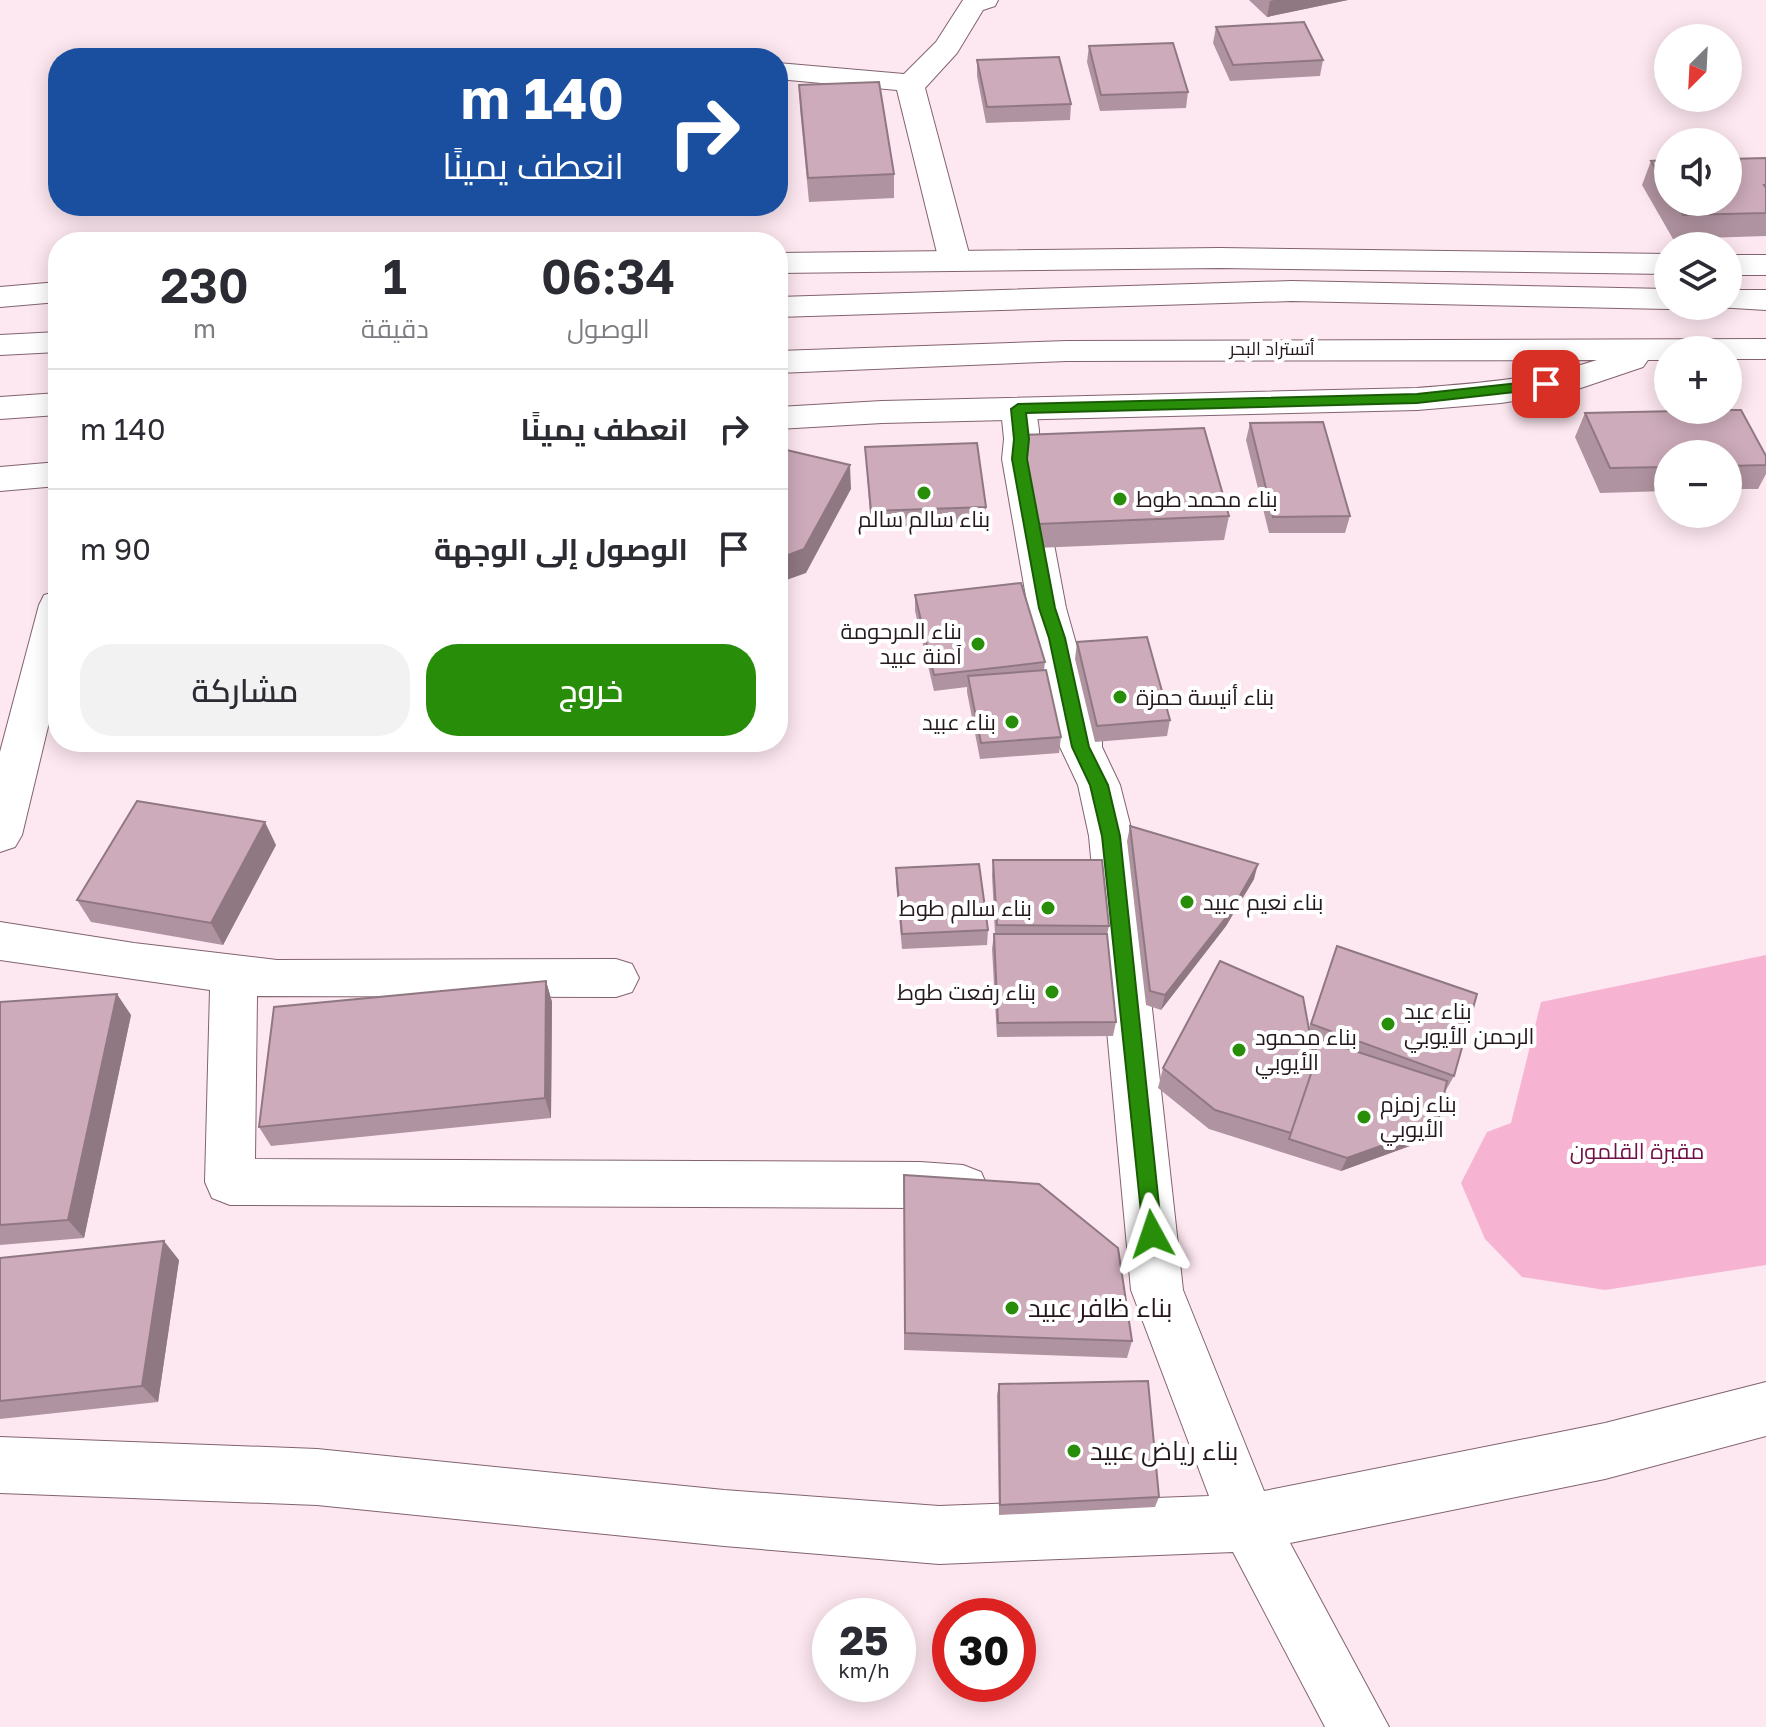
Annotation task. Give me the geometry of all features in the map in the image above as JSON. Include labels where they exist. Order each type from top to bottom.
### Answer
[{"type":"main road","points":[[955,261],[911,98],[913,83],[947,47],[973,5],[985,0]]},
{"type":"main road","points":[[788,72],[913,83]]},
{"type":"main road","points":[[788,263],[1220,258],[1654,264]]},
{"type":"main road","points":[[1742,265],[1766,265]]},
{"type":"main road","points":[[788,307],[1292,291],[1654,299]]},
{"type":"main road","points":[[0,297],[48,293]]},
{"type":"main road","points":[[1742,300],[1766,300]]},
{"type":"main road","points":[[0,345],[48,343]]},
{"type":"main road","name":"أتستراد البحر","points":[[788,362],[1067,351],[1654,347]]},
{"type":"main road","name":"أتستراد البحر","points":[[1742,349],[1766,349]]},
{"type":"main road","points":[[788,418],[1334,402],[1501,392],[1569,381],[1654,352]]},
{"type":"main road","points":[[0,408],[48,405]]},
{"type":"main road","points":[[1018,409],[1022,439],[1020,459],[1047,608],[1057,638],[1081,747],[1099,785],[1111,836],[1157,1290],[1248,1523],[1358,1727]]},
{"type":"main road","points":[[0,479],[48,475]]},
{"type":"main road","points":[[0,835],[48,645]]},
{"type":"main road","points":[[0,941],[277,979],[616,978]]},
{"type":"main road","points":[[234,974],[230,1182],[920,1185],[1011,1192]]},
{"type":"main road","points":[[1111,1252],[1157,1290]]},
{"type":"main road","points":[[0,1465],[317,1477],[724,1518],[939,1535],[1248,1523],[1605,1451],[1766,1409]]},
{"type":"green space","name":"مقبرة القلمون","points":[[1766,955],[1766,1265],[1605,1290],[1522,1277],[1485,1239],[1461,1183],[1487,1132],[1511,1123],[1541,1002]]},
{"type":"building","points":[[1304,22],[1323,60],[1233,65],[1216,27]]},
{"type":"building","points":[[1173,43],[1188,92],[1101,95],[1089,46]]},
{"type":"building","points":[[1059,57],[1071,104],[987,107],[977,60]]},
{"type":"building","points":[[879,82],[894,174],[808,178],[799,85]]},
{"type":"building","points":[[1766,158],[1766,213],[1742,214],[1742,159]]},
{"type":"building","points":[[1654,412],[1654,424],[1742,424],[1742,412],[1766,456],[1766,465],[1742,466],[1742,440],[1654,440],[1654,467],[1610,468],[1585,413]]},
{"type":"building","points":[[1323,422],[1350,516],[1273,517],[1250,423]]},
{"type":"building","name":"بناء محمد طوط","points":[[1204,428],[1229,516],[1038,524],[1022,435]]},
{"type":"building","name":"بناء سالم سالم","points":[[977,443],[986,507],[871,511],[865,447]]},
{"type":"building","points":[[788,450],[850,465],[804,549],[788,555]]},
{"type":"building","name":"بناء المرحومة آمنة عبيد","points":[[1021,583],[1045,662],[934,675],[915,595]]},
{"type":"building","name":"بناء أنيسة حمزة","points":[[1147,637],[1170,720],[1097,726],[1077,642]]},
{"type":"building","name":"بناء عبيد","points":[[1046,670],[1061,737],[981,743],[968,676]]},
{"type":"building","points":[[137,801],[265,822],[211,923],[77,900]]},
{"type":"building","name":"بناء نعيم عبيد","points":[[1130,826],[1258,864],[1231,911],[1165,995],[1150,991]]},
{"type":"building","name":"بناء سالم طوط","points":[[993,860],[1102,860],[1109,926],[997,925]]},
{"type":"building","points":[[979,864],[988,930],[902,934],[896,868]]},
{"type":"building","name":"بناء رفعت طوط","points":[[994,934],[1107,934],[1116,1022],[998,1023]]},
{"type":"building","name":"بناء عبد الرحمن الأيوبي","points":[[1337,946],[1477,994],[1454,1076],[1311,1024]]},
{"type":"building","name":"بناء محمود الأيوبي","points":[[1220,961],[1303,997],[1315,1062],[1291,1133],[1215,1110],[1163,1068]]},
{"type":"building","points":[[546,981],[545,1098],[259,1127],[274,1007]]},
{"type":"building","points":[[117,994],[68,1220],[0,1225],[0,1002]]},
{"type":"building","name":"بناء زمزم الأيوبي","points":[[1318,1039],[1447,1081],[1437,1126],[1347,1158],[1289,1139],[1315,1062]]},
{"type":"building","name":"بناء ظافر عبيد","points":[[904,1175],[1039,1184],[1118,1248],[1132,1341],[905,1333]]},
{"type":"building","points":[[164,1241],[142,1386],[0,1401],[0,1258]]},
{"type":"building","name":"بناء رياض عبيد","points":[[1148,1381],[1159,1497],[1000,1505],[999,1384]]},
{"type":"place","name":"بناء سالم سالم","points":[[924,493]]},
{"type":"place","name":"بناء محمد طوط","points":[[1120,499]]},
{"type":"place","name":"بناء المرحومة آمنة عبيد","points":[[978,644]]},
{"type":"place","name":"بناء أنيسة حمزة","points":[[1120,697]]},
{"type":"place","name":"بناء عبيد","points":[[1012,722]]},
{"type":"place","name":"بناء نعيم عبيد","points":[[1187,902]]},
{"type":"place","name":"بناء سالم طوط","points":[[1048,908]]},
{"type":"place","name":"بناء رفعت طوط","points":[[1052,992]]},
{"type":"place","name":"بناء عبد الرحمن الأيوبي","points":[[1388,1024]]},
{"type":"place","name":"بناء محمود الأيوبي","points":[[1239,1050]]},
{"type":"place","name":"بناء زمزم الأيوبي","points":[[1364,1117]]},
{"type":"place","name":"بناء ظافر عبيد","points":[[1012,1308]]},
{"type":"place","name":"بناء رياض عبيد","points":[[1074,1451]]},
{"type":"route","points":[[1152,1234],[1111,836],[1099,785],[1081,747],[1081,736],[1047,608],[1020,459],[1022,439],[1018,409],[1417,399],[1501,392],[1546,384]]}]
